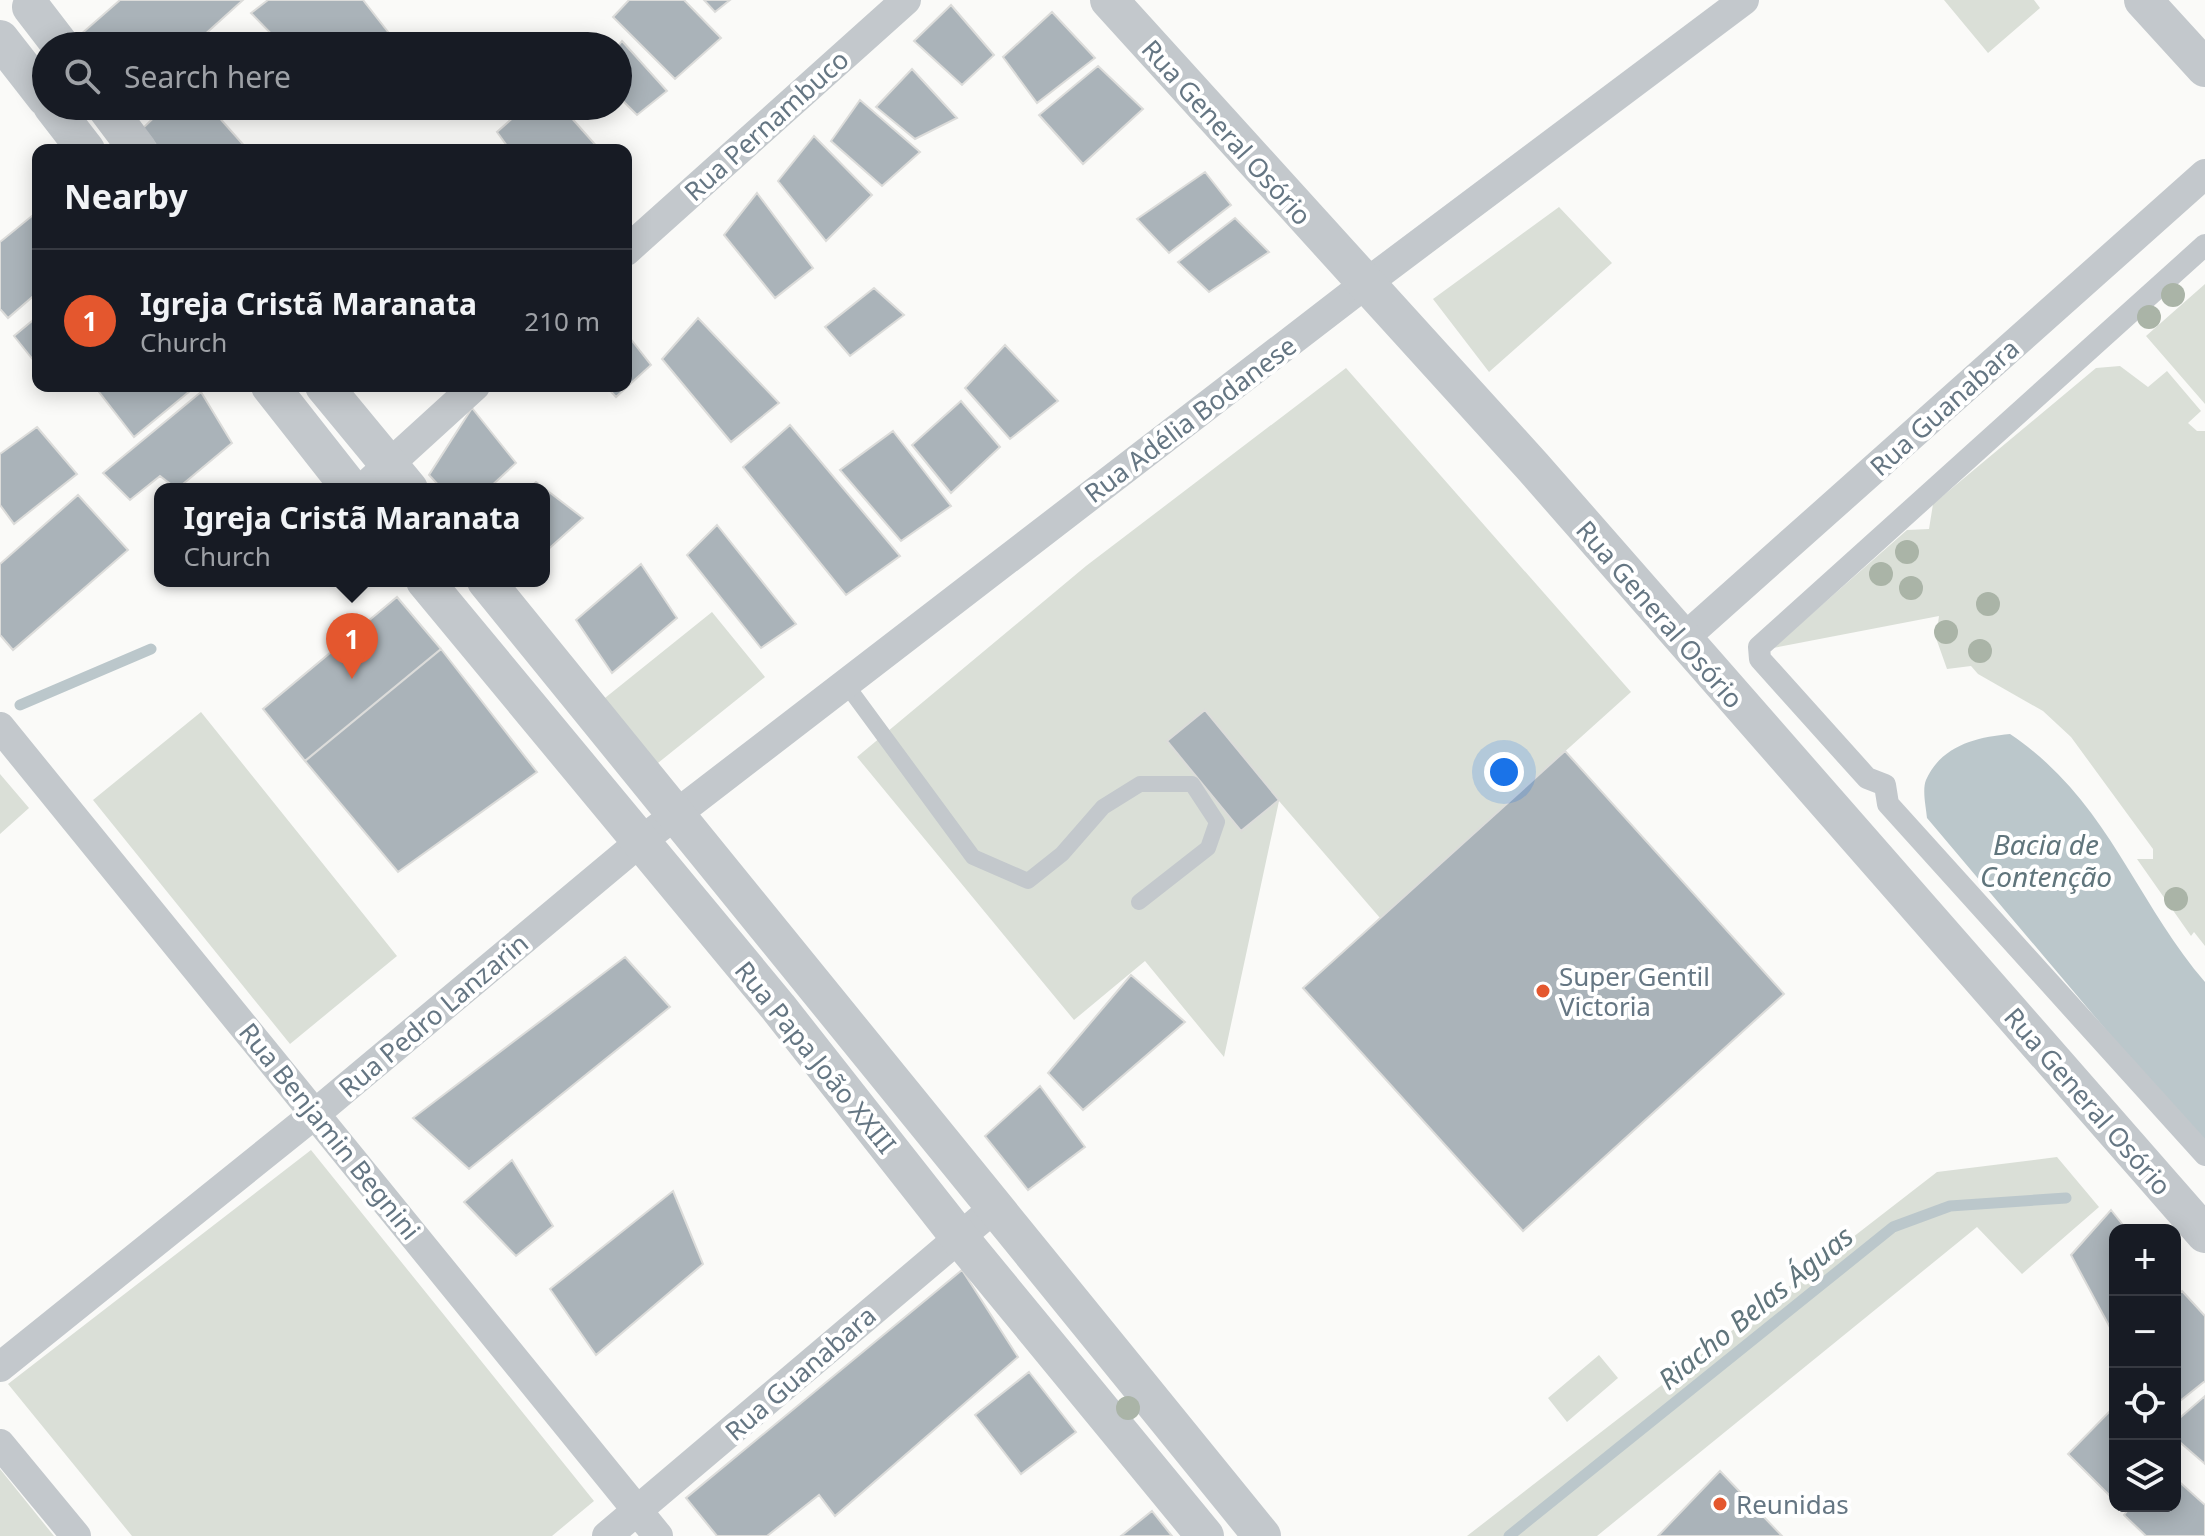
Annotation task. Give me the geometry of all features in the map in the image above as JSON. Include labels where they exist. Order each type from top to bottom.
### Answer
[{"type":"street","name":"Rua Pernambuco","points":[[632,246],[906,0]]},
{"type":"street","name":"Rua General Osório","points":[[1109,0],[1364,285],[1533,467],[2205,1234]]},
{"type":"street","name":"Rua Adélia Bodanese","points":[[640,842],[1364,285],[1744,0]]},
{"type":"street","points":[[2143,0],[2205,68]]},
{"type":"street","points":[[0,29],[22,19],[33,3],[52,32]]},
{"type":"street","points":[[0,39],[32,80]]},
{"type":"street","points":[[63,120],[81,144]]},
{"type":"street","points":[[116,120],[134,144]]},
{"type":"street","name":"Rua Guanabara","points":[[1682,640],[2205,174]]},
{"type":"street","points":[[2205,245],[1759,647],[1760,659],[1867,778],[1885,785],[1888,804],[2205,1155]]},
{"type":"street","points":[[275,392],[346,483]]},
{"type":"street","points":[[328,392],[386,481],[469,392]]},
{"type":"street","name":"Rua Papa João XXIII","points":[[430,587],[778,1007],[959,1237],[1046,1340],[1188,1482],[1262,1536]]},
{"type":"street","points":[[463,627],[493,589]]},
{"type":"street","name":"Rua Papa João XXIII","points":[[493,589],[1078,1311],[1188,1482],[1205,1536]]},
{"type":"street","name":"Rua Benjamin Begnini","points":[[0,727],[658,1536]]},
{"type":"street","name":"Rua Pedro Lanzarin","points":[[0,1367],[316,1113],[640,842]]},
{"type":"street","points":[[778,1007],[809,980]]},
{"type":"street","name":"Rua Guanabara","points":[[607,1536],[993,1209]]},
{"type":"street","points":[[1046,1340],[1078,1311]]},
{"type":"street","points":[[0,1444],[76,1536]]},
{"type":"lane","points":[[845,683],[973,857],[1028,881],[1062,854],[1103,807],[1140,784],[1192,784],[1217,822],[1208,848],[1139,902]]},
{"type":"shaded area","points":[[1944,0],[2034,0],[2040,8],[1988,53]]},
{"type":"shaded area","points":[[1559,207],[1612,263],[1489,372],[1433,299]]},
{"type":"shaded area","points":[[2205,284],[2205,404],[2146,336]]},
{"type":"shaded area","points":[[2120,366],[2148,387],[2167,371],[2201,411],[2188,423],[2197,431],[2205,431],[2205,946],[2194,932],[2191,936],[2137,859],[2153,859],[2153,849],[2071,737],[2043,711],[1978,674],[1971,666],[1947,669],[1936,638],[1939,616],[1773,648],[1907,530],[1929,529],[1933,504],[2096,368]]},
{"type":"shaded area","points":[[1346,368],[1631,692],[1380,918],[1279,801],[1224,1057],[1145,961],[1074,1020],[857,757],[1086,566]],"holes":[[[1205,711],[1241,830],[1167,742]]]},
{"type":"shaded area","points":[[712,612],[765,677],[653,767],[600,702]]},
{"type":"shaded area","points":[[201,712],[397,956],[290,1044],[93,800]]},
{"type":"shaded area","points":[[0,774],[29,808],[0,834]]},
{"type":"shaded area","points":[[311,1150],[594,1501],[552,1536],[132,1536],[8,1384]]},
{"type":"shaded area","points":[[2057,1157],[2099,1207],[2022,1274],[1977,1227],[1597,1536],[1467,1536],[1937,1172]]},
{"type":"shaded area","points":[[1599,1355],[1618,1378],[1567,1422],[1548,1398]]},
{"type":"shaded area","points":[[0,1469],[54,1536],[0,1536]]},
{"type":"water","name":"Bacia de Contenção","points":[[2010,734],[2043,760],[2096,819],[2180,950],[2205,982],[2205,1147],[1927,818],[1925,784],[1941,759],[1972,741]]},
{"type":"building","points":[[120,0],[243,0],[208,32],[83,32]]},
{"type":"building","points":[[268,0],[363,0],[388,32],[269,32],[251,13]]},
{"type":"building","points":[[629,0],[684,0],[721,38],[675,79],[632,36],[632,32],[628,32],[613,17]]},
{"type":"building","points":[[704,0],[730,0],[715,12]]},
{"type":"building","points":[[951,5],[994,55],[962,85],[914,41]]},
{"type":"building","points":[[1052,12],[1095,58],[1037,103],[1003,57]]},
{"type":"building","points":[[632,52],[667,91],[637,115],[632,110]]},
{"type":"building","points":[[1098,66],[1143,109],[1083,164],[1039,115]]},
{"type":"building","points":[[912,69],[957,118],[915,139],[876,107]]},
{"type":"building","points":[[860,100],[920,152],[882,186],[831,141]]},
{"type":"building","points":[[151,120],[221,120],[243,144],[155,144],[143,128]]},
{"type":"building","points":[[510,120],[573,120],[595,144],[506,144],[497,132]]},
{"type":"building","points":[[814,136],[872,195],[826,241],[778,181]]},
{"type":"building","points":[[1205,172],[1231,205],[1169,253],[1137,219]]},
{"type":"building","points":[[757,193],[813,268],[775,298],[724,235]]},
{"type":"building","points":[[32,216],[32,297],[8,318],[0,309],[0,242]]},
{"type":"building","points":[[1235,218],[1269,252],[1209,292],[1178,262]]},
{"type":"building","points":[[874,288],[904,315],[850,356],[825,327]]},
{"type":"building","points":[[698,318],[779,403],[731,442],[662,359]]},
{"type":"building","points":[[32,321],[32,358],[14,336]]},
{"type":"building","points":[[632,341],[651,365],[632,382]]},
{"type":"building","points":[[1005,345],[1058,401],[1010,439],[965,388]]},
{"type":"building","points":[[99,392],[189,392],[134,437]]},
{"type":"building","points":[[201,392],[232,443],[184,483],[169,483],[160,476],[130,500],[103,473]]},
{"type":"building","points":[[961,401],[1000,447],[951,493],[912,445]]},
{"type":"building","points":[[472,408],[516,463],[494,483],[436,483],[429,475]]},
{"type":"building","points":[[790,425],[900,556],[846,595],[743,467]]},
{"type":"building","points":[[37,427],[77,474],[14,524],[0,505],[0,454]]},
{"type":"building","points":[[893,431],[951,506],[901,541],[840,470]]},
{"type":"building","points":[[550,493],[583,518],[550,548]]},
{"type":"building","points":[[78,495],[128,550],[13,650],[0,635],[0,564]]},
{"type":"building","points":[[717,525],[796,624],[761,648],[687,555]]},
{"type":"building","points":[[641,564],[677,618],[612,673],[576,620]]},
{"type":"building","points":[[397,597],[441,649],[305,761],[263,709]]},
{"type":"building","points":[[441,649],[537,772],[398,872],[305,761]]},
{"type":"building","points":[[1205,710],[1279,800],[1241,831],[1167,741]]},
{"type":"building","name":"Super Gentil Victoria","points":[[1565,751],[1784,994],[1523,1231],[1303,988]]},
{"type":"building","points":[[625,957],[670,1007],[469,1169],[413,1118]]},
{"type":"building","points":[[1131,975],[1185,1022],[1083,1110],[1048,1073]]},
{"type":"building","points":[[1040,1086],[1085,1147],[1028,1190],[985,1136]]},
{"type":"building","points":[[512,1160],[553,1226],[516,1256],[464,1202]]},
{"type":"building","points":[[673,1191],[703,1264],[596,1355],[550,1289]]},
{"type":"building","points":[[2111,1210],[2122,1224],[2109,1224],[2109,1326],[2071,1255]]},
{"type":"building","points":[[962,1270],[1018,1357],[835,1516],[819,1495],[767,1536],[717,1536],[686,1498]]},
{"type":"building","points":[[2181,1292],[2205,1316],[2205,1381],[2181,1400],[2181,1296]]},
{"type":"building","points":[[1029,1372],[1076,1432],[1021,1474],[975,1415]]},
{"type":"building","points":[[2205,1396],[2205,1464],[2181,1443],[2181,1417]]},
{"type":"building","points":[[2109,1412],[2109,1495],[2068,1454]]},
{"type":"building","name":"Reunidas","points":[[1720,1471],[1782,1536],[1658,1536]]},
{"type":"building","points":[[2181,1483],[2205,1505],[2205,1536],[2146,1536],[2124,1515],[2126,1512],[2181,1512]]},
{"type":"building","points":[[1152,1511],[1172,1536],[1121,1536]]},
{"type":"waterway","points":[[20,705],[151,649]]},
{"type":"waterway","name":"Riacho Belas Águas","points":[[1509,1536],[1893,1227],[1950,1206],[2066,1198]]},
{"type":"place","name":"Igreja Cristã Maranata","points":[[352,679]]},
{"type":"place","name":"Super Gentil Victoria","points":[[1543,991]]},
{"type":"place","name":"Reunidas","points":[[1720,1504]]}]
